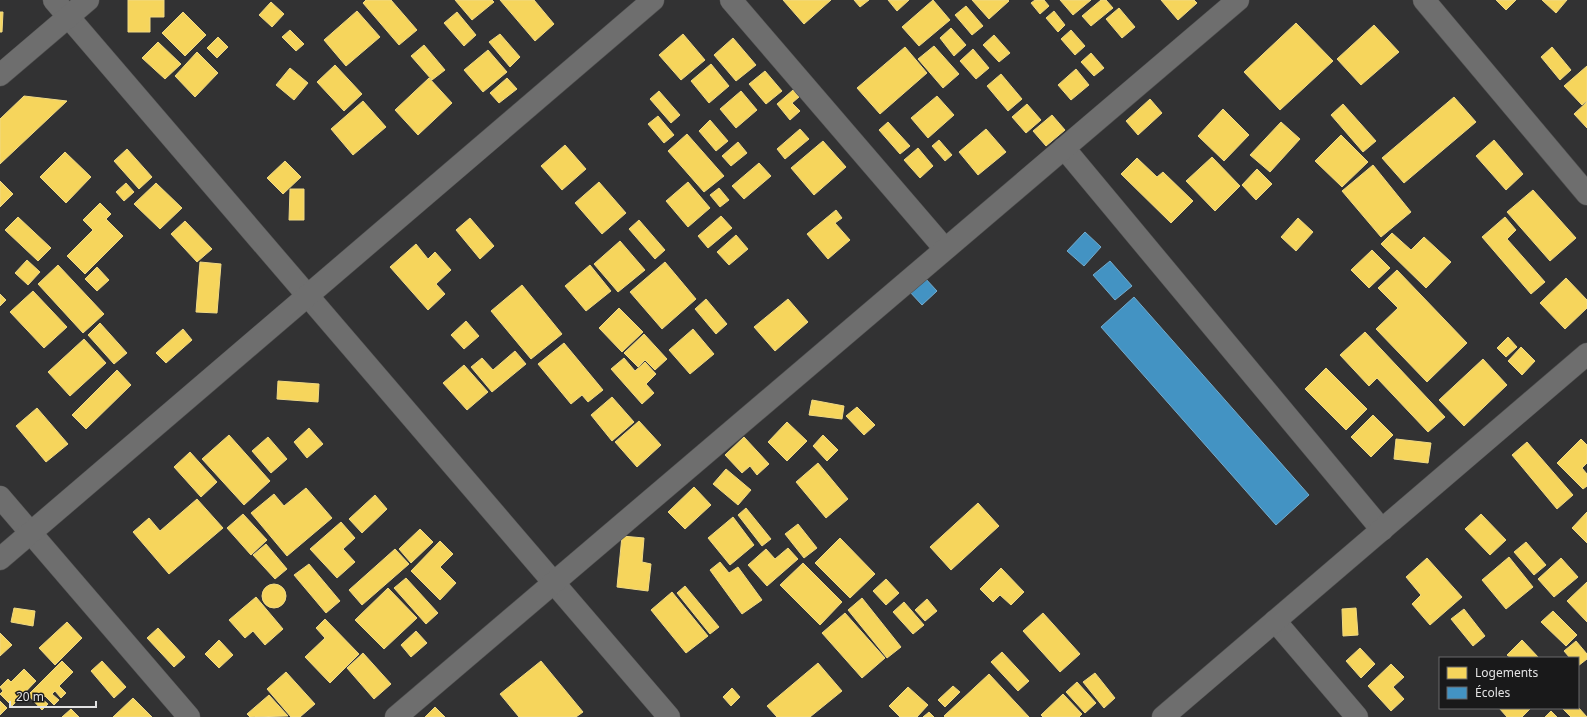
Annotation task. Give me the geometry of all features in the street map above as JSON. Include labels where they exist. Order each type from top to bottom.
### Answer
[{"type":"street","points":[[54,0],[669,717]]},
{"type":"street","points":[[0,75],[88,0]]},
{"type":"street","points":[[0,559],[652,0]]},
{"type":"street","points":[[731,0],[945,249]]},
{"type":"street","points":[[396,717],[1238,0]]},
{"type":"street","points":[[1424,0],[1587,194]]},
{"type":"street","points":[[1064,148],[1382,530]]},
{"type":"street","points":[[1163,717],[1587,354]]},
{"type":"street","points":[[0,497],[189,717]]},
{"type":"street","points":[[1275,621],[1357,717]]},
{"type":"building: Logements","points":[[128,0],[164,0],[164,17],[150,17],[150,32],[128,32]]},
{"type":"building: Logements","points":[[366,0],[391,0],[417,30],[399,45],[363,3]]},
{"type":"building: Logements","points":[[455,0],[492,0],[494,2],[472,20]]},
{"type":"building: Logements","points":[[500,0],[534,0],[554,24],[535,41]]},
{"type":"building: Logements","points":[[783,0],[831,0],[804,24]]},
{"type":"building: Logements","points":[[854,0],[869,0],[860,7]]},
{"type":"building: Logements","points":[[888,0],[909,0],[897,11]]},
{"type":"building: Logements","points":[[933,0],[950,20],[919,46],[902,27]]},
{"type":"building: Logements","points":[[972,0],[1008,0],[1009,1],[989,19]]},
{"type":"building: Logements","points":[[1035,0],[1044,0],[1049,6],[1040,14],[1031,3]]},
{"type":"building: Logements","points":[[1060,0],[1091,0],[1073,15]]},
{"type":"building: Logements","points":[[1101,0],[1106,0],[1113,8],[1091,26],[1082,16]]},
{"type":"building: Logements","points":[[1161,0],[1194,0],[1197,3],[1178,20]]},
{"type":"building: Logements","points":[[1496,0],[1516,0],[1506,10]]},
{"type":"building: Logements","points":[[1542,0],[1567,0],[1556,13]]},
{"type":"building: Logements","points":[[271,2],[284,14],[272,27],[259,15]]},
{"type":"building: Logements","points":[[966,6],[983,26],[972,35],[955,15]]},
{"type":"building: Logements","points":[[1119,8],[1135,27],[1122,38],[1106,19]]},
{"type":"building: Logements","points":[[357,11],[380,37],[346,66],[324,40]]},
{"type":"building: Logements","points":[[1054,11],[1065,25],[1058,32],[1046,18]]},
{"type":"building: Logements","points":[[0,12],[3,12],[2,32],[0,32]]},
{"type":"building: Logements","points":[[183,12],[206,35],[185,56],[162,33]]},
{"type":"building: Logements","points":[[457,12],[476,35],[464,46],[444,23]]},
{"type":"building: Logements","points":[[1296,23],[1333,61],[1280,110],[1244,72]]},
{"type":"building: Logements","points":[[1374,25],[1399,52],[1361,85],[1337,59]]},
{"type":"building: Logements","points":[[951,28],[966,45],[954,56],[940,38]]},
{"type":"building: Logements","points":[[290,30],[304,44],[296,51],[282,37]]},
{"type":"building: Logements","points":[[1071,30],[1085,46],[1075,55],[1061,39]]},
{"type":"building: Logements","points":[[500,34],[520,57],[510,67],[489,42]]},
{"type":"building: Logements","points":[[683,34],[705,60],[681,80],[659,55]]},
{"type":"building: Logements","points":[[994,35],[1010,53],[999,62],[983,45]]},
{"type":"building: Logements","points":[[218,37],[228,47],[217,58],[207,48]]},
{"type":"building: Logements","points":[[733,38],[756,65],[736,81],[714,55]]},
{"type":"building: Logements","points":[[158,42],[181,64],[165,79],[142,58]]},
{"type":"building: Logements","points":[[424,45],[445,70],[432,80],[411,56]]},
{"type":"building: Logements","points":[[934,46],[959,74],[943,88],[918,59]]},
{"type":"building: Logements","points":[[905,47],[927,73],[880,114],[857,88]]},
{"type":"building: Logements","points":[[1552,47],[1571,70],[1560,80],[1541,57]]},
{"type":"building: Logements","points":[[973,49],[989,68],[976,79],[960,61]]},
{"type":"building: Logements","points":[[488,50],[507,72],[483,92],[464,70]]},
{"type":"building: Logements","points":[[197,52],[218,73],[195,97],[175,76]]},
{"type":"building: Logements","points":[[1091,53],[1104,68],[1094,76],[1081,62]]},
{"type":"building: Logements","points":[[711,64],[729,86],[709,103],[691,81]]},
{"type":"building: Logements","points":[[335,65],[362,94],[344,111],[317,82]]},
{"type":"building: Logements","points":[[1587,66],[1587,101],[1582,105],[1564,86]]},
{"type":"building: Logements","points":[[290,68],[308,83],[294,100],[276,85]]},
{"type":"building: Logements","points":[[1076,69],[1089,85],[1071,100],[1058,85]]},
{"type":"building: Logements","points":[[765,71],[782,91],[766,104],[749,84]]},
{"type":"building: Logements","points":[[1001,74],[1022,99],[1008,111],[987,86]]},
{"type":"building: Logements","points":[[429,78],[452,103],[418,135],[395,110]]},
{"type":"building: Logements","points":[[507,78],[517,89],[499,103],[490,93]]},
{"type":"building: Logements","points":[[793,90],[799,97],[792,103],[800,111],[790,120],[777,104]]},
{"type":"building: Logements","points":[[659,91],[680,115],[671,123],[650,99]]},
{"type":"building: Logements","points":[[741,91],[757,110],[736,128],[720,109]]},
{"type":"building: Logements","points":[[24,96],[67,101],[0,164],[0,119]]},
{"type":"building: Logements","points":[[937,96],[954,115],[928,138],[911,118]]},
{"type":"building: Logements","points":[[1454,97],[1476,122],[1404,183],[1382,158]]},
{"type":"building: Logements","points":[[1150,99],[1162,113],[1138,135],[1126,121]]},
{"type":"building: Logements","points":[[363,101],[386,127],[353,155],[331,129]]},
{"type":"building: Logements","points":[[1587,102],[1587,128],[1574,114]]},
{"type":"building: Logements","points":[[1027,104],[1041,120],[1026,133],[1012,117]]},
{"type":"building: Logements","points":[[1343,104],[1376,141],[1363,152],[1331,115]]},
{"type":"building: Logements","points":[[1223,109],[1249,135],[1224,161],[1198,136]]},
{"type":"building: Logements","points":[[1052,115],[1065,130],[1046,146],[1033,131]]},
{"type":"building: Logements","points":[[658,116],[674,135],[664,143],[648,124]]},
{"type":"building: Logements","points":[[710,120],[728,141],[716,151],[699,131]]},
{"type":"building: Logements","points":[[888,122],[910,146],[900,154],[879,130]]},
{"type":"building: Logements","points":[[1281,122],[1300,139],[1270,172],[1250,155]]},
{"type":"building: Logements","points":[[800,129],[809,139],[785,159],[777,149]]},
{"type":"building: Logements","points":[[986,129],[1006,152],[978,175],[959,152]]},
{"type":"building: Logements","points":[[687,134],[724,176],[704,192],[668,151]]},
{"type":"building: Logements","points":[[1341,135],[1368,162],[1342,187],[1315,161]]},
{"type":"building: Logements","points":[[939,140],[952,155],[945,161],[932,146]]},
{"type":"building: Logements","points":[[1494,140],[1523,174],[1506,190],[1476,156]]},
{"type":"building: Logements","points":[[823,141],[846,167],[814,195],[791,168]]},
{"type":"building: Logements","points":[[738,142],[747,153],[731,166],[722,156]]},
{"type":"building: Logements","points":[[565,145],[586,169],[562,190],[541,166]]},
{"type":"building: Logements","points":[[918,148],[933,166],[920,178],[904,160]]},
{"type":"building: Logements","points":[[127,149],[152,177],[139,189],[114,161]]},
{"type":"building: Logements","points":[[65,152],[91,177],[66,203],[40,177]]},
{"type":"building: Logements","points":[[1212,157],[1240,186],[1215,211],[1186,181]]},
{"type":"building: Logements","points":[[1137,158],[1157,177],[1163,172],[1193,201],[1171,223],[1121,174]]},
{"type":"building: Logements","points":[[285,161],[301,177],[283,194],[267,178]]},
{"type":"building: Logements","points":[[759,163],[771,176],[744,199],[732,186]]},
{"type":"building: Logements","points":[[1373,165],[1411,212],[1381,237],[1342,191]]},
{"type":"building: Logements","points":[[1257,169],[1272,184],[1256,200],[1242,185]]},
{"type":"building: Logements","points":[[0,181],[13,194],[0,207]]},
{"type":"building: Logements","points":[[599,182],[626,213],[602,234],[575,203]]},
{"type":"building: Logements","points":[[688,182],[710,208],[688,227],[666,201]]},
{"type":"building: Logements","points":[[126,183],[134,192],[124,201],[116,192]]},
{"type":"building: Logements","points":[[156,183],[182,208],[160,229],[134,204]]},
{"type":"building: Logements","points":[[719,188],[729,200],[720,207],[710,195]]},
{"type":"building: Logements","points":[[290,189],[304,189],[304,220],[289,220]]},
{"type":"building: Logements","points":[[1533,190],[1576,238],[1550,261],[1507,212]]},
{"type":"building: Logements","points":[[100,203],[111,214],[106,219],[123,236],[85,274],[67,256],[93,230],[83,220]]},
{"type":"building: Logements","points":[[836,210],[842,218],[835,223],[850,240],[828,259],[807,234]]},
{"type":"building: Logements","points":[[721,216],[732,228],[708,248],[698,236]]},
{"type":"building: Logements","points":[[18,217],[51,248],[38,261],[5,230]]},
{"type":"building: Logements","points":[[1505,217],[1516,230],[1507,239],[1545,282],[1531,294],[1482,237]]},
{"type":"building: Logements","points":[[470,218],[494,246],[480,259],[456,230]]},
{"type":"building: Logements","points":[[1298,218],[1313,232],[1296,251],[1281,237]]},
{"type":"building: Logements","points":[[639,220],[665,250],[655,259],[629,229]]},
{"type":"building: Logements","points":[[185,221],[212,249],[197,262],[171,234]]},
{"type":"building: Logements","points":[[1392,233],[1411,250],[1424,237],[1451,262],[1426,288],[1381,244]]},
{"type":"building: Logements","points":[[736,235],[748,249],[729,265],[717,252]]},
{"type":"building: Logements","points":[[620,241],[645,270],[618,292],[594,264]]},
{"type":"building: Logements","points":[[416,244],[428,259],[435,252],[451,270],[436,284],[445,294],[428,310],[390,267]]},
{"type":"building: Logements","points":[[1372,250],[1390,268],[1369,288],[1351,270]]},
{"type":"building: Logements","points":[[27,260],[40,272],[28,285],[15,273]]},
{"type":"building: Logements","points":[[200,262],[221,264],[217,313],[196,312]]},
{"type":"building: Logements","points":[[665,262],[696,299],[662,329],[630,292]]},
{"type":"building: Logements","points":[[58,265],[104,314],[83,333],[38,284]]},
{"type":"building: Logements","points":[[590,265],[611,291],[586,311],[565,286]]},
{"type":"building: Logements","points":[[97,267],[109,280],[97,291],[85,279]]},
{"type":"building: Logements","points":[[1397,270],[1467,343],[1427,382],[1376,329],[1398,308],[1378,288]]},
{"type":"building: Logements","points":[[1566,278],[1587,300],[1587,308],[1565,329],[1540,303]]},
{"type":"building: Logements","points":[[522,285],[562,334],[531,359],[491,311]]},
{"type":"building: Logements","points":[[33,291],[67,327],[44,348],[10,312]]},
{"type":"building: Logements","points":[[0,294],[6,300],[0,306]]},
{"type":"building: Logements","points":[[706,299],[727,324],[716,334],[695,309]]},
{"type":"building: Logements","points":[[788,299],[808,322],[775,351],[754,327]]},
{"type":"building: Logements","points":[[619,308],[643,332],[622,352],[599,328]]},
{"type":"building: Logements","points":[[466,321],[479,336],[464,349],[451,335]]},
{"type":"building: Logements","points":[[100,323],[127,353],[114,364],[88,335]]},
{"type":"building: Logements","points":[[183,329],[192,340],[166,363],[156,353]]},
{"type":"building: Logements","points":[[693,329],[714,354],[690,374],[669,350]]},
{"type":"building: Logements","points":[[1365,332],[1445,417],[1428,432],[1377,378],[1369,386],[1340,355]]},
{"type":"building: Logements","points":[[644,334],[667,359],[655,370],[645,360],[638,367],[624,353]]},
{"type":"building: Logements","points":[[1508,337],[1517,347],[1506,357],[1497,348]]},
{"type":"building: Logements","points":[[84,339],[106,363],[70,396],[48,372]]},
{"type":"building: Logements","points":[[564,343],[603,390],[588,402],[582,395],[571,404],[538,364]]},
{"type":"building: Logements","points":[[1521,347],[1535,361],[1522,375],[1508,361]]},
{"type":"building: Logements","points":[[515,351],[526,364],[492,392],[471,367],[482,358],[493,370]]},
{"type":"building: Logements","points":[[624,358],[635,371],[645,362],[656,374],[646,384],[654,393],[642,404],[611,369]]},
{"type":"building: Logements","points":[[1483,359],[1507,385],[1464,426],[1439,400]]},
{"type":"building: Logements","points":[[464,365],[488,392],[467,410],[443,383]]},
{"type":"building: Logements","points":[[1326,368],[1367,409],[1346,430],[1305,389]]},
{"type":"building: Logements","points":[[117,370],[131,385],[86,429],[72,415]]},
{"type":"building: Logements","points":[[278,381],[319,384],[318,402],[277,399]]},
{"type":"building: Logements","points":[[612,397],[634,422],[612,441],[591,415]]},
{"type":"building: Logements","points":[[812,400],[844,406],[842,419],[809,415]]},
{"type":"building: Logements","points":[[857,407],[875,425],[864,435],[846,416]]},
{"type":"building: Logements","points":[[37,408],[68,444],[46,462],[16,426]]},
{"type":"building: Logements","points":[[1373,415],[1393,435],[1371,457],[1351,437]]},
{"type":"building: Logements","points":[[639,421],[661,445],[637,467],[615,442]]},
{"type":"building: Logements","points":[[787,422],[807,441],[787,461],[768,442]]},
{"type":"building: Logements","points":[[309,428],[323,444],[307,458],[294,442]]},
{"type":"building: Logements","points":[[229,435],[270,481],[244,505],[202,459]]},
{"type":"building: Logements","points":[[823,435],[838,450],[827,461],[813,446]]},
{"type":"building: Logements","points":[[268,437],[287,459],[271,473],[252,451]]},
{"type":"building: Logements","points":[[744,437],[769,464],[757,475],[750,466],[742,473],[725,455]]},
{"type":"building: Logements","points":[[1396,439],[1431,443],[1428,463],[1394,459]]},
{"type":"building: Logements","points":[[1581,439],[1587,445],[1587,463],[1582,468],[1587,474],[1587,486],[1583,489],[1557,463]]},
{"type":"building: Logements","points":[[1527,442],[1573,495],[1557,509],[1512,455]]},
{"type":"building: Logements","points":[[190,452],[217,482],[201,497],[174,467]]},
{"type":"building: Logements","points":[[818,463],[848,499],[826,518],[796,482]]},
{"type":"building: Logements","points":[[726,469],[751,490],[738,505],[713,484]]},
{"type":"building: Logements","points":[[694,487],[711,505],[685,529],[668,512]]},
{"type":"building: Logements","points":[[306,488],[332,518],[287,556],[251,513],[274,494],[284,506]]},
{"type":"building: Logements","points":[[375,495],[387,509],[362,533],[349,519]]},
{"type":"building: Logements","points":[[197,499],[223,528],[169,574],[133,532],[149,518],[160,531]]},
{"type":"building: Logements","points":[[978,503],[999,526],[951,570],[930,547]]},
{"type":"building: Logements","points":[[746,508],[771,539],[762,546],[738,515]]},
{"type":"building: Logements","points":[[1587,512],[1587,543],[1572,528]]},
{"type":"building: Logements","points":[[243,514],[267,540],[251,555],[227,528]]},
{"type":"building: Logements","points":[[1481,514],[1506,540],[1490,555],[1465,529]]},
{"type":"building: Logements","points":[[733,517],[754,545],[730,565],[708,538]]},
{"type":"building: Logements","points":[[341,522],[355,538],[343,549],[355,562],[337,578],[310,549]]},
{"type":"building: Logements","points":[[798,524],[817,548],[804,558],[785,534]]},
{"type":"building: Logements","points":[[420,529],[433,542],[411,563],[399,549]]},
{"type":"building: Logements","points":[[622,536],[644,538],[642,562],[651,564],[648,591],[617,587]]},
{"type":"building: Logements","points":[[840,538],[875,574],[850,598],[815,563]]},
{"type":"building: Logements","points":[[440,541],[453,554],[440,567],[456,583],[440,600],[411,571]]},
{"type":"building: Logements","points":[[1526,542],[1546,565],[1534,575],[1514,552]]},
{"type":"building: Logements","points":[[266,544],[287,569],[275,579],[253,555]]},
{"type":"building: Logements","points":[[788,548],[798,559],[767,586],[748,565],[766,549],[775,559]]},
{"type":"building: Logements","points":[[395,549],[409,564],[362,605],[349,590]]},
{"type":"building: Logements","points":[[1509,557],[1533,587],[1506,609],[1482,580]]},
{"type":"building: Logements","points":[[1427,558],[1462,597],[1430,625],[1412,604],[1421,595],[1406,577]]},
{"type":"building: Logements","points":[[1561,558],[1578,577],[1554,597],[1538,579]]},
{"type":"building: Logements","points":[[720,562],[729,573],[738,567],[762,600],[742,614],[710,570]]},
{"type":"building: Logements","points":[[803,563],[842,602],[820,625],[780,585]]},
{"type":"building: Logements","points":[[309,564],[340,601],[326,613],[294,575]]},
{"type":"building: Logements","points":[[1001,568],[1024,592],[1011,605],[1000,595],[993,602],[980,589]]},
{"type":"building: Logements","points":[[406,578],[438,613],[426,624],[394,588]]},
{"type":"building: Logements","points":[[886,579],[899,593],[886,605],[873,591]]},
{"type":"building: Logements","points":[[1587,582],[1587,622],[1567,601]]},
{"type":"building: Logements","points":[[274,584],[282,588],[286,596],[282,604],[274,608],[266,604],[262,596],[266,588]]},
{"type":"building: Logements","points":[[685,586],[719,627],[710,634],[677,593]]},
{"type":"building: Logements","points":[[388,588],[417,618],[384,649],[355,620]]},
{"type":"building: Logements","points":[[672,592],[708,636],[686,653],[651,610]]},
{"type":"building: Logements","points":[[256,597],[283,629],[265,645],[253,631],[245,638],[229,620]]},
{"type":"building: Logements","points":[[862,598],[901,647],[887,658],[848,610]]},
{"type":"building: Logements","points":[[927,599],[937,611],[925,621],[915,610]]},
{"type":"building: Logements","points":[[904,602],[924,625],[913,634],[893,612]]},
{"type":"building: Logements","points":[[14,608],[35,611],[33,626],[11,622]]},
{"type":"building: Logements","points":[[1356,608],[1358,635],[1343,636],[1342,609]]},
{"type":"building: Logements","points":[[1464,609],[1485,636],[1473,646],[1451,619]]},
{"type":"building: Logements","points":[[1553,611],[1577,635],[1566,646],[1541,622]]},
{"type":"building: Logements","points":[[845,613],[885,658],[862,678],[822,633]]},
{"type":"building: Logements","points":[[1043,613],[1080,654],[1060,672],[1023,631]]},
{"type":"building: Logements","points":[[325,619],[359,654],[330,683],[305,657],[325,638],[316,628]]},
{"type":"building: Logements","points":[[67,622],[82,638],[55,665],[39,648]]},
{"type":"building: Logements","points":[[158,628],[185,657],[174,667],[147,638]]},
{"type":"building: Logements","points":[[416,631],[427,643],[411,657],[401,645]]},
{"type":"building: Logements","points":[[0,633],[12,645],[0,656]]},
{"type":"building: Logements","points":[[219,640],[233,655],[219,668],[205,654]]},
{"type":"building: Logements","points":[[1522,640],[1538,657],[1510,657],[1507,655]]},
{"type":"building: Logements","points":[[1576,641],[1587,654],[1587,659],[1579,665],[1579,657],[1569,657],[1564,651]]},
{"type":"building: Logements","points":[[1360,648],[1375,664],[1361,678],[1346,661]]},
{"type":"building: Logements","points":[[1002,652],[1029,681],[1018,691],[991,662]]},
{"type":"building: Logements","points":[[363,653],[391,684],[374,699],[347,668]]},
{"type":"building: Logements","points":[[62,661],[73,672],[59,686],[66,693],[61,698],[55,691],[52,694],[59,700],[54,705],[45,696],[42,699],[48,704],[42,710],[28,695]]},
{"type":"building: Logements","points":[[102,661],[126,687],[114,698],[91,671]]},
{"type":"building: Logements","points":[[541,661],[583,712],[576,717],[519,717],[500,694]]},
{"type":"building: Logements","points":[[818,663],[842,691],[810,717],[777,717],[767,706]]},
{"type":"building: Logements","points":[[1391,664],[1404,677],[1393,687],[1404,699],[1391,711],[1368,686]]},
{"type":"building: Logements","points":[[24,669],[36,681],[12,706],[0,694],[3,691],[0,687],[8,679],[11,682]]},
{"type":"building: Logements","points":[[286,672],[315,704],[300,717],[291,717],[267,689]]},
{"type":"building: Logements","points":[[1095,673],[1115,698],[1104,708],[1083,682]]},
{"type":"building: Logements","points":[[989,674],[1029,717],[944,716]]},
{"type":"building: Logements","points":[[1077,682],[1096,703],[1085,713],[1066,692]]},
{"type":"building: Logements","points":[[953,686],[960,692],[945,707],[938,700]]},
{"type":"building: Logements","points":[[908,687],[928,705],[917,717],[900,717],[889,706]]},
{"type":"building: Logements","points":[[732,688],[740,697],[731,706],[723,697]]},
{"type":"building: Logements","points":[[1063,694],[1082,714],[1079,717],[1043,717],[1041,715]]},
{"type":"building: Logements","points":[[269,695],[288,716],[250,717],[247,714]]},
{"type":"building: Logements","points":[[133,698],[152,717],[113,717]]},
{"type":"building: Logements","points":[[0,701],[7,708],[0,715]]},
{"type":"building: Logements","points":[[435,707],[445,717],[425,717]]},
{"type":"building: Logements","points":[[1579,708],[1587,717],[1571,717],[1563,709]]},
{"type":"building: Logements","points":[[71,709],[79,717],[62,717]]},
{"type":"building: Logements","points":[[1500,709],[1530,709],[1522,717],[1507,717]]},
{"type":"building: Logements","points":[[1551,711],[1557,717],[1545,717]]},
{"type":"building: Logements","points":[[929,712],[934,717],[923,717]]},
{"type":"building: Écoles","points":[[1085,232],[1101,247],[1084,266],[1067,251]]},
{"type":"building: Écoles","points":[[1110,261],[1132,286],[1115,300],[1093,275]]},
{"type":"building: Écoles","points":[[924,277],[937,291],[922,305],[909,291]]},
{"type":"building: Écoles","points":[[1134,297],[1309,495],[1276,525],[1101,327]]}]
